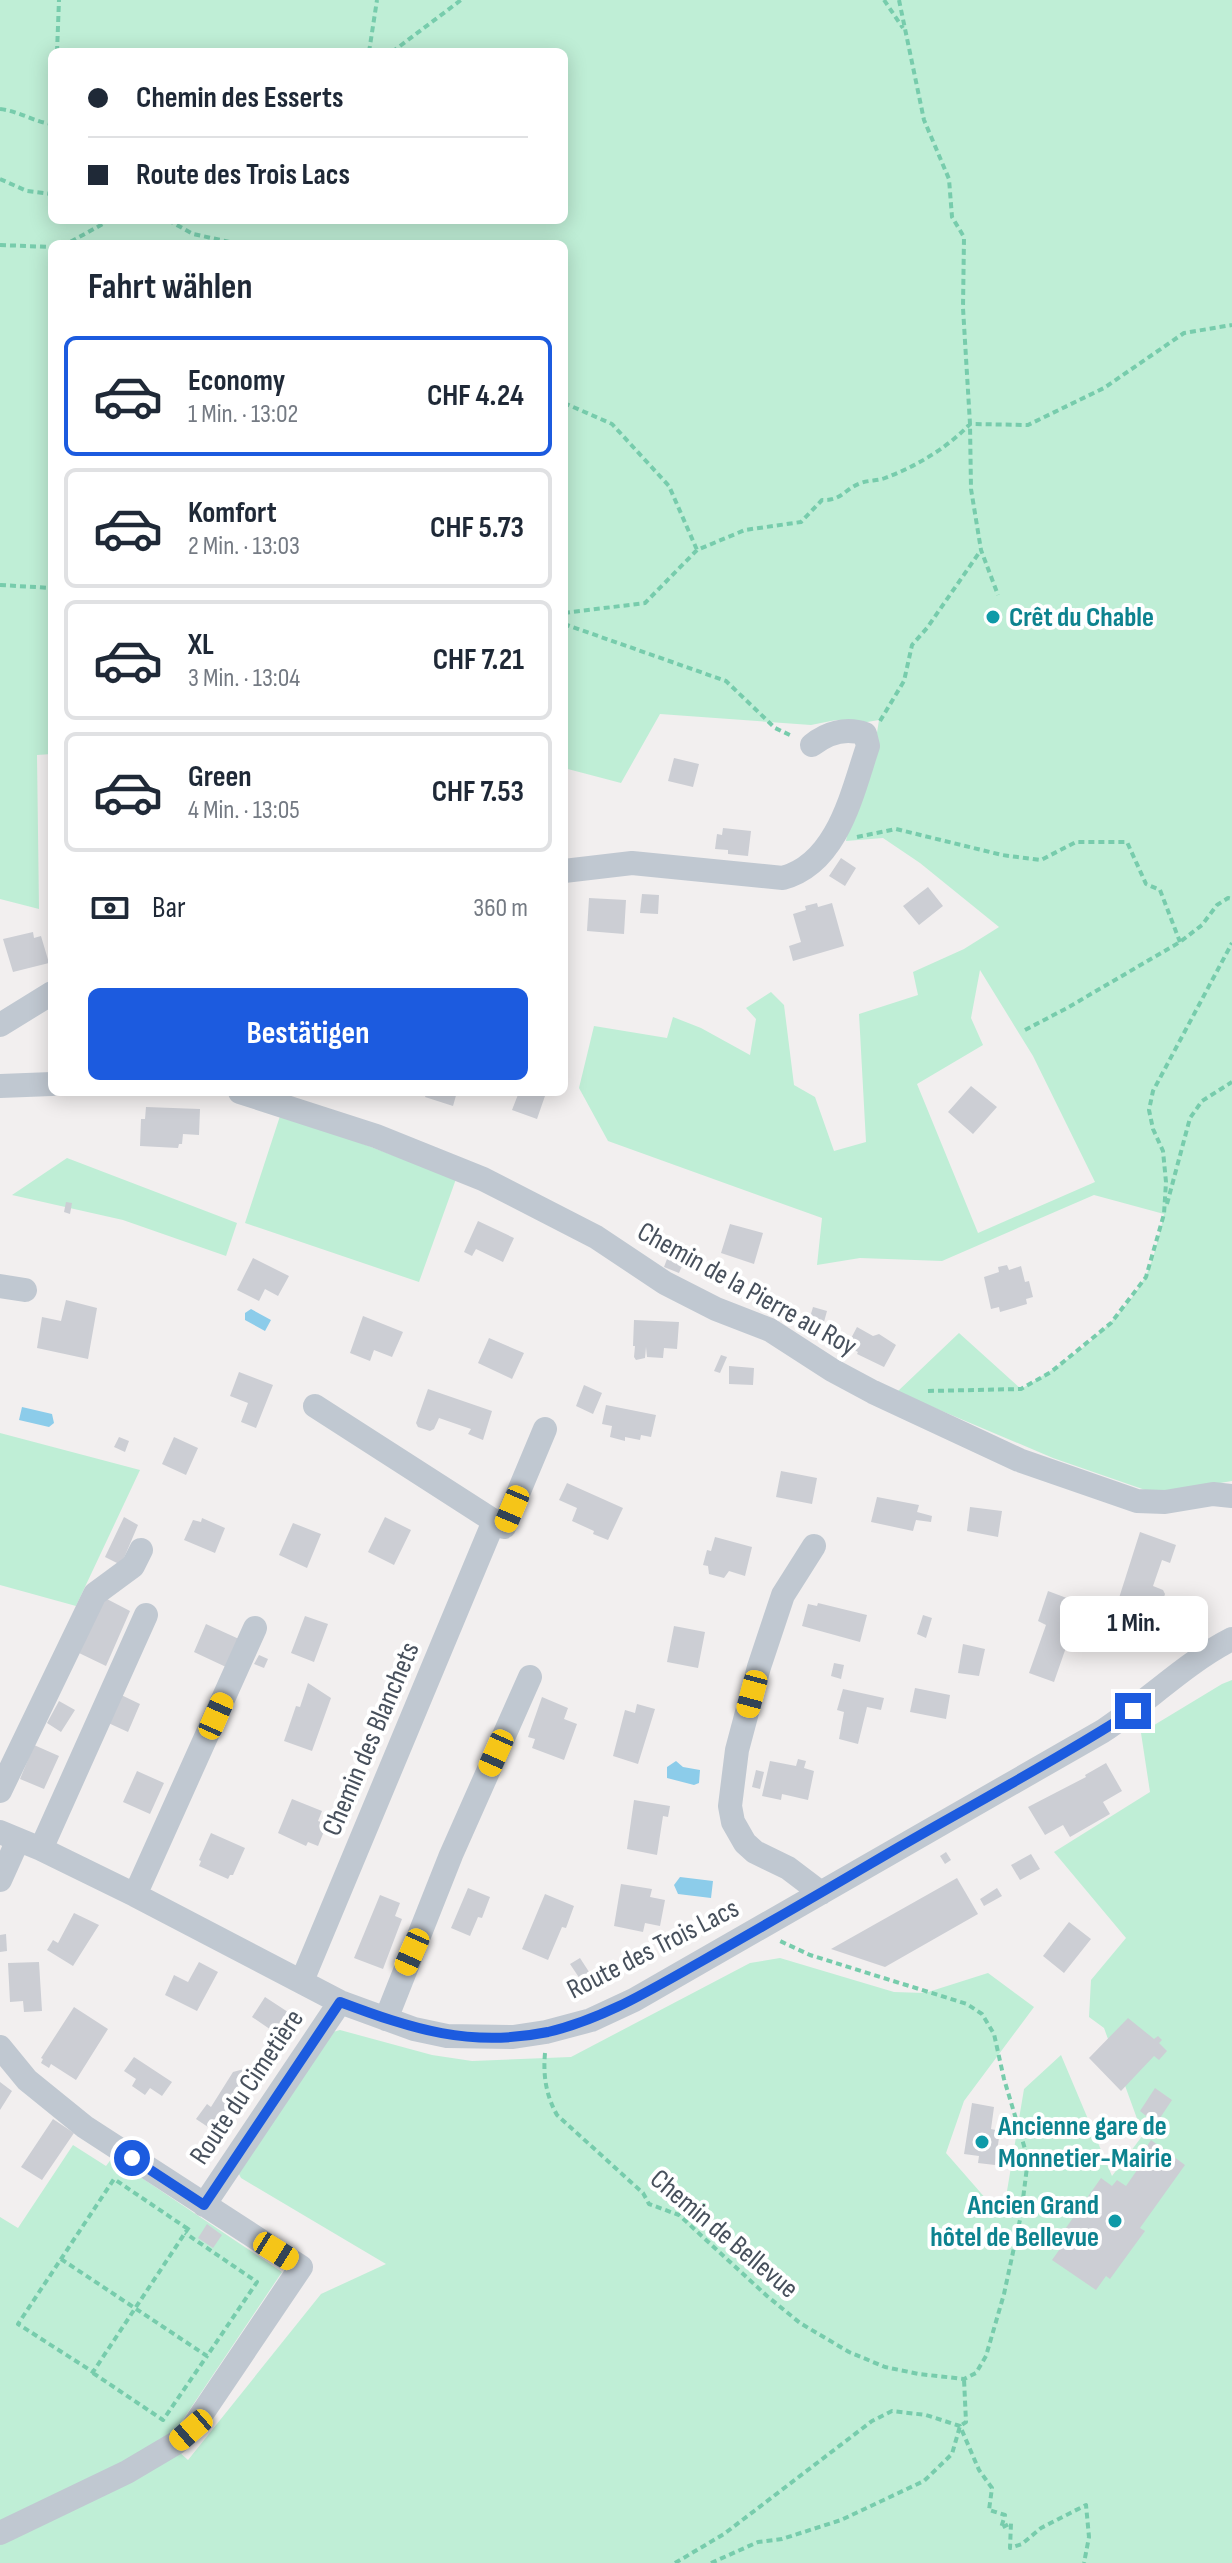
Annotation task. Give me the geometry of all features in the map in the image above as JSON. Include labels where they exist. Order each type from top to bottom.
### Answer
[{"type":"street","points":[[568,870],[632,863],[783,878],[797,874],[812,862],[840,826],[868,746],[865,734],[847,730],[831,734],[812,745]]},
{"type":"street","points":[[0,1025],[48,995]]},
{"type":"street","points":[[0,1086],[48,1084]]},
{"type":"street","name":"Chemin de la Pierre au Roy","points":[[252,1096],[376,1136],[483,1179],[596,1237],[665,1283],[716,1309],[770,1330],[873,1392],[1019,1460],[1137,1501],[1165,1502],[1213,1494],[1232,1496]]},
{"type":"street","points":[[0,1286],[25,1290]]},
{"type":"street","points":[[315,1406],[494,1521]]},
{"type":"street","name":"Chemin des Blanchets","points":[[302,1981],[494,1521],[504,1527],[545,1429]]},
{"type":"street","points":[[814,1546],[783,1595],[759,1667],[737,1750],[730,1806],[733,1822],[745,1843],[755,1852],[788,1868],[821,1893]]},
{"type":"street","points":[[0,1791],[95,1594],[133,1566],[141,1550]]},
{"type":"street","points":[[0,1880],[19,1840],[146,1615]]},
{"type":"street","points":[[135,1895],[255,1628]]},
{"type":"street","name":"Route des Trois Lacs","points":[[19,1840],[135,1895],[340,2002],[386,2019],[447,2036],[513,2037],[546,2032],[591,2020],[634,2000],[755,1931],[1103,1731],[1232,1639]]},
{"type":"street","points":[[386,2019],[451,1855],[530,1677]]},
{"type":"street","name":"Route du Cimetière","points":[[204,2205],[340,2002]]},
{"type":"street","points":[[0,2047],[27,2080],[85,2127],[301,2267],[191,2430],[176,2443],[127,2472],[0,2533]]},
{"type":"path","points":[[57,48],[59,0]]},
{"type":"path","points":[[370,48],[377,0]]},
{"type":"path","points":[[397,48],[461,0]]},
{"type":"path","points":[[884,0],[906,32]]},
{"type":"path","points":[[899,0],[924,120],[949,179],[952,217],[964,237],[963,308],[971,489],[981,550],[998,595]]},
{"type":"path","points":[[0,109],[48,124]]},
{"type":"path","points":[[0,179],[27,191],[48,194]]},
{"type":"path","points":[[74,240],[103,224]]},
{"type":"path","points":[[175,224],[193,234],[221,240]]},
{"type":"path","points":[[0,245],[48,247]]},
{"type":"path","points":[[568,613],[645,603],[697,550],[745,530],[801,522],[822,500],[833,501],[859,483],[883,479],[938,452],[970,424],[1028,425],[1104,388],[1184,333],[1232,325]]},
{"type":"path","points":[[568,405],[612,424],[669,486],[697,550]]},
{"type":"path","points":[[865,734],[884,717],[904,681],[912,645],[981,550]]},
{"type":"path","points":[[0,585],[48,588]]},
{"type":"path","points":[[568,625],[726,681],[775,728],[812,745]]},
{"type":"path","points":[[828,843],[896,829],[1002,855],[1041,860],[1076,842],[1127,842],[1146,884],[1160,890],[1180,942]]},
{"type":"path","points":[[1025,1030],[1180,942],[1202,925],[1217,905],[1228,898],[1232,899]]},
{"type":"path","points":[[1164,1214],[1166,1182],[1163,1151],[1149,1110],[1153,1091],[1232,943]]},
{"type":"path","points":[[928,1391],[1021,1389],[1051,1372],[1111,1323],[1146,1277],[1190,1118],[1202,1101],[1232,1082]]},
{"type":"path","points":[[711,2563],[758,2542],[782,2539],[841,2520],[924,2481],[952,2454],[960,2426],[966,2422],[964,2379],[976,2373],[989,2346],[1004,2294],[1021,2215],[1028,2159],[994,2034],[982,2014],[967,2004],[810,1955],[755,1931]]},
{"type":"path","name":"Chemin de Bellevue","points":[[546,2032],[545,2084],[548,2099],[557,2115],[643,2193],[649,2204],[679,2215],[734,2268],[800,2323],[849,2352],[885,2367],[964,2379]]},
{"type":"path","points":[[114,2179],[187,2231],[257,2282],[163,2420],[18,2324],[114,2179]]},
{"type":"path","points":[[93,2372],[204,2205]]},
{"type":"path","points":[[61,2259],[207,2356]]},
{"type":"path","points":[[675,2563],[724,2534],[872,2421],[892,2411],[926,2415],[960,2426],[979,2470],[992,2488],[989,2510],[1005,2515],[1001,2528],[1011,2523],[1010,2548],[1022,2544],[1041,2528],[1086,2505],[1089,2537],[1084,2563]]},
{"type":"green space","points":[[0,0],[1232,0],[1232,1481],[1151,1492],[1053,1458],[897,1392],[959,1333],[1021,1389],[1056,1367],[1090,1342],[1133,1296],[1150,1265],[1164,1214],[1094,1195],[942,1261],[860,1258],[817,1265],[822,1218],[608,1141],[579,1088],[594,1026],[667,1038],[673,1017],[701,1028],[750,1055],[756,1019],[746,1008],[771,992],[784,1005],[794,1085],[815,1097],[834,1151],[866,1142],[859,1014],[918,995],[913,972],[964,949],[999,927],[920,863],[883,838],[846,841],[879,720],[861,723],[836,720],[811,725],[660,714],[621,783],[568,769],[568,240],[48,240],[48,754],[37,755],[39,909],[0,899]],"holes":[[[980,970],[1033,1056],[1095,1182],[978,1233],[917,1084],[983,1045],[971,1018]]]},
{"type":"green space","points":[[281,1113],[456,1179],[419,1282],[245,1223]]},
{"type":"green space","points":[[67,1158],[237,1223],[226,1256],[123,1220],[12,1195]]},
{"type":"green space","points":[[0,1433],[140,1470],[76,1606],[0,1585]]},
{"type":"green space","points":[[1232,1680],[1232,2563],[0,2563],[0,2217],[18,2228],[73,2145],[106,2166],[112,2158],[282,2272],[168,2442],[188,2460],[321,2294],[386,2264],[241,2178],[238,2172],[333,2032],[340,2030],[432,2055],[472,2061],[571,2057],[750,1963],[780,1958],[894,1992],[925,1993],[988,1973],[1034,2007],[964,2101],[946,2153],[987,2200],[1006,2197],[1024,2089],[1061,2055],[1112,2176],[1143,2135],[1104,2028],[1089,2017],[1091,1980],[1126,1938],[1054,1852],[1150,1792],[1141,1733]]},
{"type":"water","points":[[251,1309],[271,1320],[265,1331],[245,1320],[245,1313]]},
{"type":"water","points":[[22,1407],[52,1414],[54,1423],[49,1427],[19,1420]]},
{"type":"water","points":[[676,1761],[683,1767],[700,1770],[699,1783],[694,1785],[667,1778],[667,1767]]},
{"type":"water","points":[[680,1877],[713,1881],[711,1898],[678,1894],[674,1885]]},
{"type":"building","points":[[674,758],[699,764],[693,787],[668,781]]},
{"type":"building","points":[[723,828],[751,831],[748,856],[715,849],[717,834],[722,835]]},
{"type":"building","points":[[841,858],[856,868],[845,886],[829,876]]},
{"type":"building","points":[[928,887],[943,906],[919,925],[903,906]]},
{"type":"building","points":[[642,894],[659,895],[658,914],[640,913]]},
{"type":"building","points":[[589,898],[626,900],[624,934],[587,931]]},
{"type":"building","points":[[817,903],[818,907],[832,903],[844,946],[793,961],[789,946],[801,942],[793,914]]},
{"type":"building","points":[[33,932],[34,938],[41,936],[48,963],[13,972],[3,939]]},
{"type":"building","points":[[971,1086],[997,1107],[973,1134],[948,1112]]},
{"type":"building","points":[[425,1096],[456,1096],[453,1106]]},
{"type":"building","points":[[517,1096],[545,1096],[537,1119],[512,1110]]},
{"type":"building","points":[[146,1107],[200,1109],[199,1135],[183,1134],[182,1144],[178,1148],[140,1146],[141,1119],[145,1119]]},
{"type":"building","points":[[66,1202],[72,1203],[70,1214],[64,1212]]},
{"type":"building","points":[[478,1221],[514,1238],[503,1262],[476,1249],[472,1256],[464,1252]]},
{"type":"building","points":[[730,1224],[763,1233],[754,1264],[721,1253]]},
{"type":"building","points":[[670,1251],[686,1257],[679,1273],[664,1267]]},
{"type":"building","points":[[253,1258],[289,1276],[278,1296],[265,1289],[259,1301],[237,1290]]},
{"type":"building","points":[[1007,1265],[1009,1270],[1021,1266],[1033,1297],[1026,1299],[1027,1304],[1000,1312],[999,1307],[991,1309],[984,1277],[999,1272],[998,1267]]},
{"type":"building","points":[[66,1300],[97,1308],[88,1359],[37,1348],[42,1317],[61,1321]]},
{"type":"building","points":[[813,1307],[827,1311],[822,1329],[808,1324]]},
{"type":"building","points":[[363,1316],[403,1332],[392,1357],[374,1350],[370,1361],[350,1353]]},
{"type":"building","points":[[634,1320],[679,1322],[677,1349],[664,1348],[663,1358],[647,1357],[646,1347],[645,1358],[636,1360]]},
{"type":"building","points":[[857,1327],[873,1336],[879,1334],[896,1345],[884,1367],[847,1346]]},
{"type":"building","points":[[489,1338],[524,1353],[512,1379],[478,1363]]},
{"type":"building","points":[[721,1355],[727,1357],[720,1373],[714,1371]]},
{"type":"building","points":[[729,1366],[754,1368],[753,1385],[729,1384]]},
{"type":"building","points":[[239,1372],[273,1385],[256,1428],[241,1422],[248,1403],[230,1396]]},
{"type":"building","points":[[584,1385],[602,1393],[593,1414],[576,1406]]},
{"type":"building","points":[[428,1389],[492,1411],[483,1440],[468,1434],[471,1429],[439,1418],[430,1431],[418,1427],[416,1423]]},
{"type":"building","points":[[606,1405],[656,1415],[651,1437],[641,1435],[640,1440],[625,1437],[625,1441],[610,1437],[612,1426],[602,1424]]},
{"type":"building","points":[[119,1437],[129,1441],[125,1452],[114,1447]]},
{"type":"building","points":[[174,1437],[198,1448],[186,1475],[162,1464]]},
{"type":"building","points":[[781,1471],[817,1478],[812,1504],[776,1497]]},
{"type":"building","points":[[567,1483],[623,1508],[608,1540],[572,1521],[577,1508],[559,1500]]},
{"type":"building","points":[[877,1497],[919,1505],[917,1512],[932,1516],[931,1522],[916,1520],[913,1531],[871,1522]]},
{"type":"building","points":[[970,1507],[1002,1511],[998,1537],[967,1531]]},
{"type":"building","points":[[124,1517],[138,1525],[121,1565],[105,1557]]},
{"type":"building","points":[[385,1517],[411,1530],[394,1565],[368,1552]]},
{"type":"building","points":[[202,1518],[225,1528],[215,1553],[184,1540],[193,1520],[201,1522]]},
{"type":"building","points":[[293,1523],[321,1534],[307,1568],[279,1555]]},
{"type":"building","points":[[1140,1532],[1176,1545],[1170,1563],[1162,1560],[1153,1586],[1165,1594],[1161,1607],[1156,1610],[1119,1598]]},
{"type":"building","points":[[715,1537],[752,1547],[745,1576],[729,1571],[724,1578],[709,1574],[708,1566],[703,1565]]},
{"type":"building","points":[[1048,1591],[1072,1600],[1063,1629],[1071,1633],[1054,1682],[1029,1673],[1046,1625],[1038,1621]]},
{"type":"building","points":[[105,1598],[130,1611],[106,1666],[79,1653]]},
{"type":"building","points":[[818,1603],[867,1615],[860,1642],[802,1626],[808,1604],[817,1606]]},
{"type":"building","points":[[923,1615],[932,1618],[926,1638],[917,1634]]},
{"type":"building","points":[[305,1616],[328,1624],[314,1662],[291,1653]]},
{"type":"building","points":[[206,1624],[239,1639],[226,1667],[194,1652]]},
{"type":"building","points":[[674,1626],[705,1632],[698,1668],[667,1662]]},
{"type":"building","points":[[963,1644],[985,1649],[979,1676],[958,1673]]},
{"type":"building","points":[[259,1655],[268,1659],[264,1668],[254,1664]]},
{"type":"building","points":[[834,1663],[844,1665],[841,1679],[831,1676]]},
{"type":"building","points":[[308,1683],[331,1698],[312,1751],[284,1741]]},
{"type":"building","points":[[915,1688],[950,1695],[946,1719],[910,1712]]},
{"type":"building","points":[[843,1689],[884,1698],[881,1710],[867,1707],[858,1744],[839,1739],[844,1712],[837,1710]]},
{"type":"building","points":[[117,1693],[140,1704],[128,1732],[104,1721]]},
{"type":"building","points":[[542,1697],[568,1708],[564,1719],[577,1724],[564,1760],[532,1748],[535,1739],[528,1737]]},
{"type":"building","points":[[59,1701],[75,1710],[61,1732],[47,1723]]},
{"type":"building","points":[[637,1704],[655,1709],[638,1764],[613,1756],[625,1710],[635,1713]]},
{"type":"building","points":[[34,1745],[59,1756],[44,1789],[20,1779]]},
{"type":"building","points":[[798,1759],[806,1761],[804,1768],[814,1771],[808,1800],[782,1794],[781,1800],[762,1796],[770,1761],[796,1766]]},
{"type":"building","points":[[1106,1763],[1122,1791],[1103,1802],[1110,1814],[1070,1837],[1063,1825],[1045,1835],[1028,1807]]},
{"type":"building","points":[[756,1770],[764,1772],[760,1789],[752,1787]]},
{"type":"building","points":[[137,1771],[164,1783],[150,1814],[123,1802]]},
{"type":"building","points":[[292,1799],[322,1811],[318,1821],[327,1824],[318,1846],[308,1842],[306,1846],[278,1833]]},
{"type":"building","points":[[634,1800],[670,1806],[668,1817],[663,1816],[657,1855],[627,1849]]},
{"type":"building","points":[[211,1833],[245,1848],[233,1875],[228,1879],[199,1866]]},
{"type":"building","points":[[946,1852],[951,1860],[945,1864],[940,1856]]},
{"type":"building","points":[[1031,1854],[1040,1869],[1020,1880],[1011,1865]]},
{"type":"building","points":[[957,1878],[978,1914],[885,1967],[831,1949]]},
{"type":"building","points":[[621,1884],[652,1889],[650,1897],[665,1900],[660,1926],[645,1923],[643,1932],[614,1926]]},
{"type":"building","points":[[468,1888],[490,1897],[482,1918],[478,1917],[470,1936],[451,1928]]},
{"type":"building","points":[[997,1888],[1002,1896],[984,1906],[980,1899]]},
{"type":"building","points":[[545,1894],[574,1906],[548,1960],[522,1949]]},
{"type":"building","points":[[380,1895],[400,1903],[395,1916],[402,1919],[383,1969],[354,1958]]},
{"type":"building","points":[[74,1913],[99,1925],[73,1966],[47,1950],[53,1940],[58,1943]]},
{"type":"building","points":[[1069,1922],[1091,1939],[1064,1973],[1043,1956]]},
{"type":"building","points":[[6,1934],[7,1951],[0,1952],[0,1935]]},
{"type":"building","points":[[580,1958],[591,1975],[582,1982],[570,1964]]},
{"type":"building","points":[[39,1962],[42,2011],[24,2012],[23,2001],[10,2002],[8,1963]]},
{"type":"building","points":[[199,1962],[218,1972],[197,2011],[165,1995],[174,1975],[188,1982]]},
{"type":"building","points":[[265,1997],[291,2014],[277,2034],[252,2017]]},
{"type":"building","points":[[74,2007],[108,2029],[76,2080],[51,2064],[49,2068],[41,2063],[41,2058]]},
{"type":"building","points":[[1128,2018],[1154,2039],[1158,2036],[1162,2040],[1159,2043],[1167,2051],[1159,2060],[1154,2056],[1121,2091],[1089,2058]]},
{"type":"building","points":[[134,2057],[172,2082],[162,2096],[150,2088],[145,2095],[132,2086],[136,2079],[124,2071]]},
{"type":"building","points":[[248,2071],[251,2083],[214,2131],[196,2119],[207,2104],[211,2107],[233,2072]]},
{"type":"building","points":[[0,2082],[12,2091],[0,2110]]},
{"type":"building","points":[[1155,2088],[1172,2100],[1156,2124],[1140,2111]]},
{"type":"building","name":"Ancienne gare de Monnetier-Mairie","points":[[972,2103],[994,2107],[991,2129],[1000,2131],[995,2165],[978,2163],[979,2156],[964,2154]]},
{"type":"building","points":[[53,2119],[74,2133],[42,2180],[21,2167]]},
{"type":"building","name":"Ancien Grand hôtel de Bellevue","points":[[1151,2140],[1185,2165],[1140,2228],[1145,2231],[1110,2279],[1106,2276],[1096,2290],[1052,2260],[1062,2246],[1056,2242],[1101,2178],[1112,2186],[1117,2180],[1126,2186],[1142,2163],[1138,2160]]},
{"type":"building","points":[[207,2224],[222,2235],[213,2248],[198,2238]]},
{"type":"place","name":"Crêt du Chable","points":[[993,617]]},
{"type":"place","name":"Ancienne gare de Monnetier-Mairie","points":[[982,2142]]},
{"type":"place","name":"Ancien Grand hôtel de Bellevue","points":[[1115,2221]]},
{"type":"route","points":[[132,2158],[204,2205],[340,2002],[414,2029],[447,2036],[513,2037],[591,2020],[634,2000],[731,1945],[1037,1770],[1133,1711]]}]
